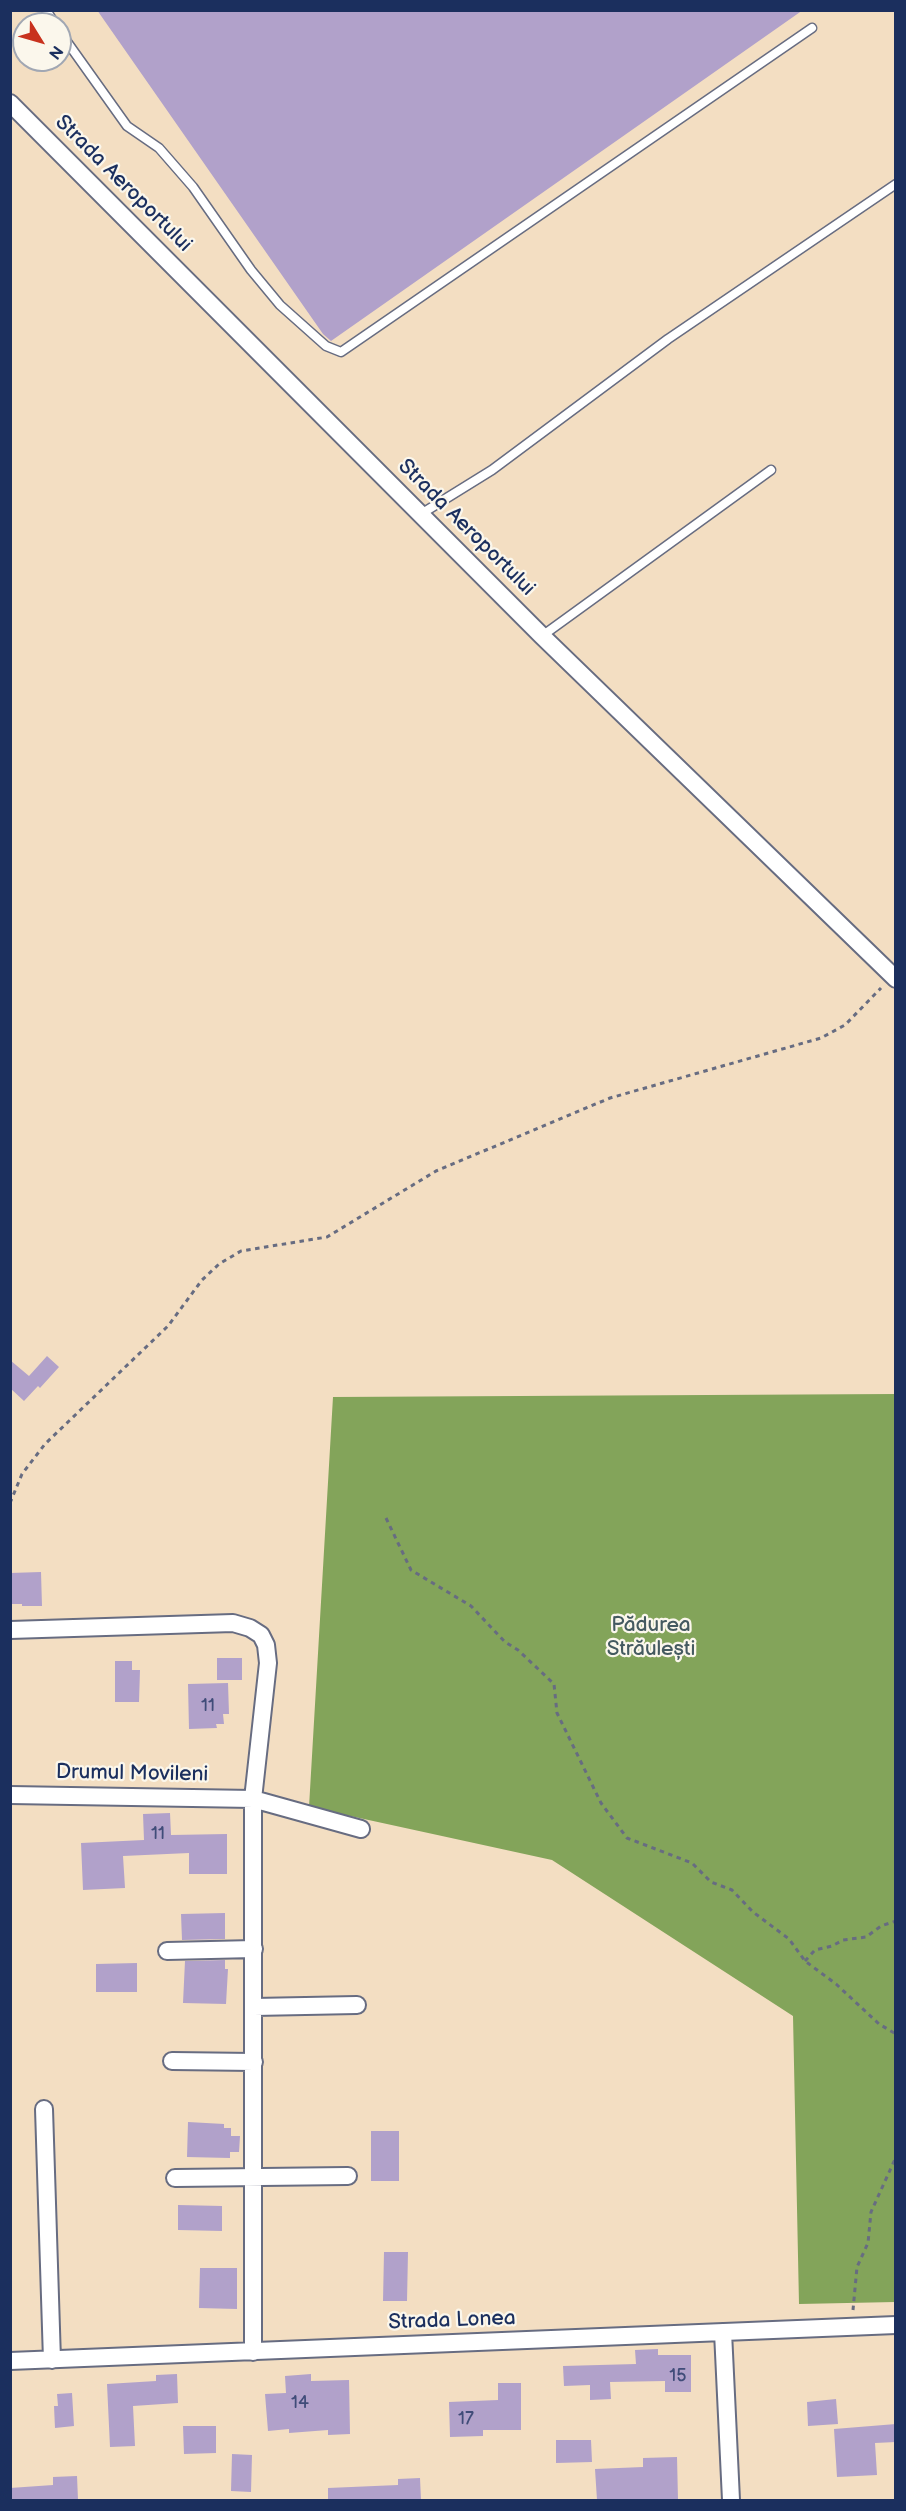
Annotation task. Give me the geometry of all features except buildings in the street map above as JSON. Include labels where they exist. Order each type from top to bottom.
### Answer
[{"type":"street","name":"Strada Aeroportului","points":[[10,103],[542,636],[894,977]]},
{"type":"street","points":[[10,1630],[233,1623],[250,1628],[261,1635],[266,1646],[268,1664],[253,1799],[253,2352]]},
{"type":"street","name":"Drumul Movileni","points":[[10,1795],[253,1799],[361,1830]]},
{"type":"street","points":[[167,1950],[254,1949]]},
{"type":"street","points":[[254,2007],[357,2005]]},
{"type":"street","points":[[172,2061],[254,2062]]},
{"type":"street","points":[[44,2109],[52,2360]]},
{"type":"street","points":[[175,2178],[348,2176]]},
{"type":"street","name":"Strada Lonea","points":[[10,2361],[896,2325]]},
{"type":"street","points":[[723,2332],[731,2500]]},
{"type":"lane","points":[[72,49],[127,126],[159,148],[186,179],[251,270],[280,305],[326,346],[341,352],[812,28]]},
{"type":"lane","points":[[421,514],[492,470],[668,339],[896,183]]},
{"type":"lane","points":[[542,636],[771,470]]},
{"type":"path","points":[[10,1503],[22,1474],[45,1444],[168,1326],[202,1280],[219,1264],[241,1251],[327,1237],[436,1172],[610,1098],[821,1038],[845,1024],[894,977]]},
{"type":"path","points":[[386,1518],[411,1570],[471,1606],[505,1642],[518,1650],[554,1684],[557,1713],[601,1803],[627,1838],[692,1863],[711,1882],[732,1890],[753,1912],[789,1939],[805,1961],[836,1984],[879,2024],[896,2034]]},
{"type":"path","points":[[805,1961],[816,1950],[832,1946],[843,1940],[866,1936],[881,1926],[896,1921]]},
{"type":"path","points":[[851,2327],[856,2266],[868,2243],[871,2212],[896,2157]]},
{"type":"green space","name":"Pădurea Străulești","points":[[895,1394],[895,2302],[799,2304],[793,2016],[552,1860],[309,1807],[333,1397]]}]
